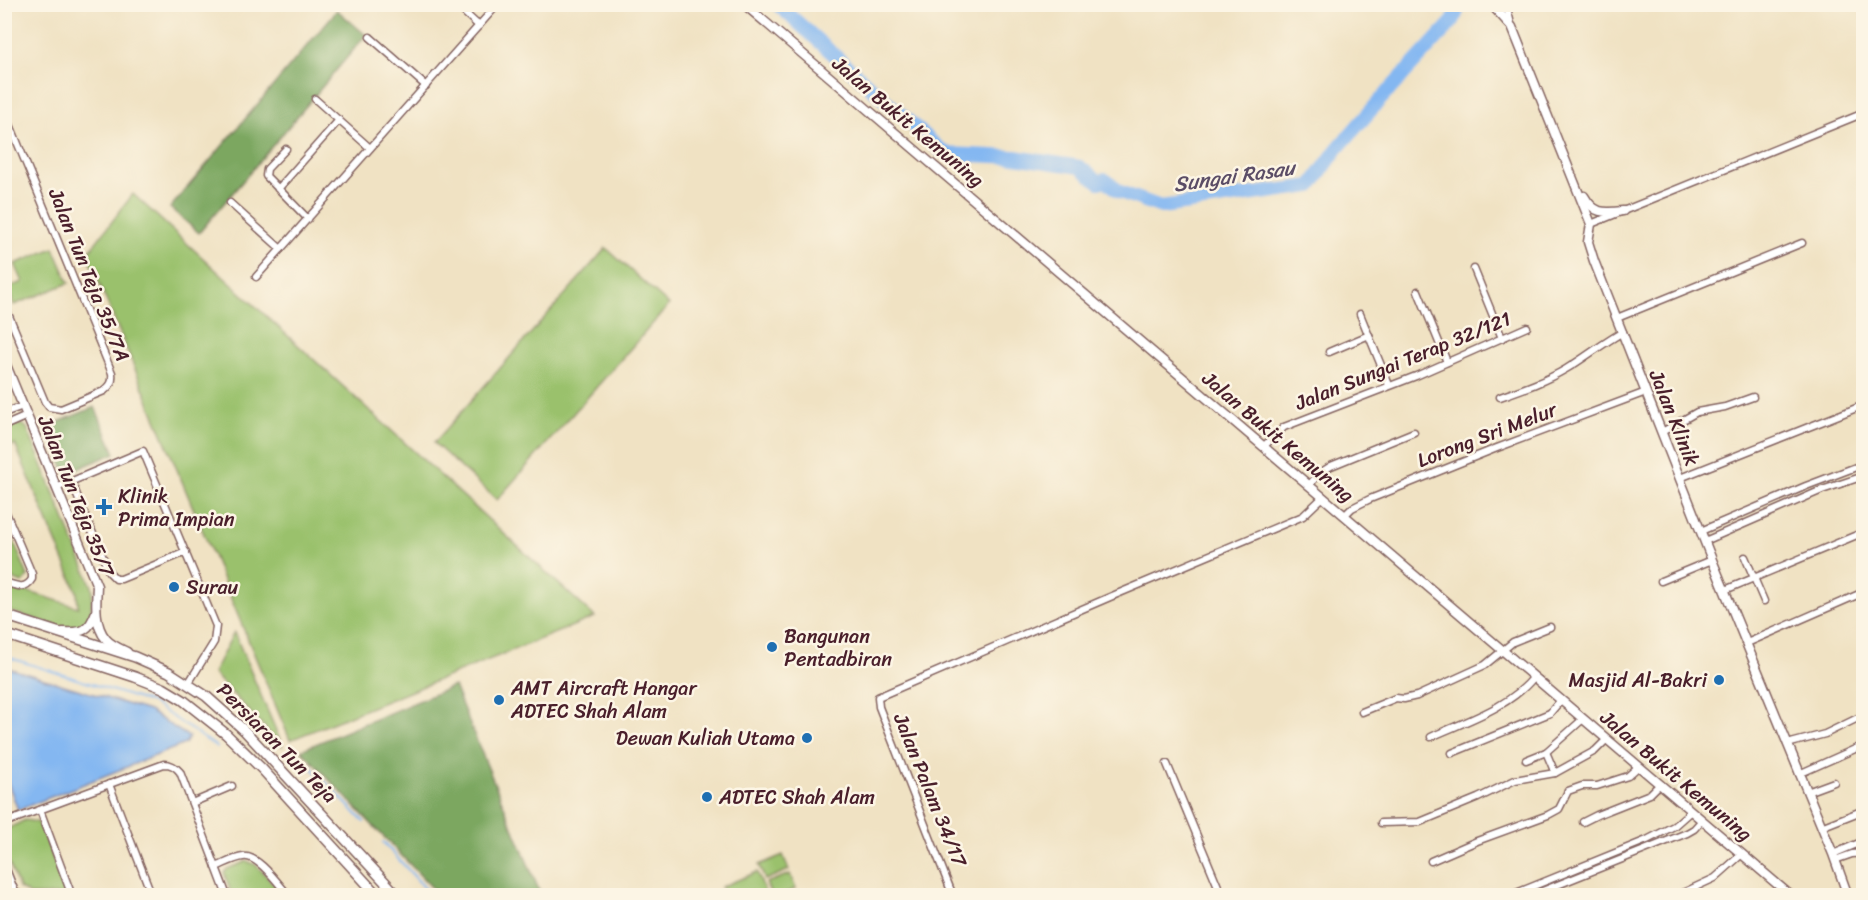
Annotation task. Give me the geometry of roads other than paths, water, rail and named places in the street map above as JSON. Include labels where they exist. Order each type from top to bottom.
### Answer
[{"type":"main road","name":"Persiaran Tun Teja","points":[[4,615],[135,657],[188,684],[206,696],[244,730],[398,896]]},
{"type":"main road","name":"Persiaran Tun Teja","points":[[4,634],[135,677],[163,688],[183,700],[226,734],[262,769],[378,896]]},
{"type":"street","points":[[455,4],[479,26]]},
{"type":"street","points":[[256,277],[498,4]]},
{"type":"street","name":"Jalan Bukit Kemuning","points":[[744,4],[1787,894]]},
{"type":"street","points":[[1491,4],[1512,27]]},
{"type":"street","points":[[1506,4],[1512,27],[1591,224],[1863,113]]},
{"type":"street","points":[[370,37],[426,86]]},
{"type":"street","points":[[315,99],[370,148]]},
{"type":"street","name":"Jalan Tun Teja 35/7A","points":[[4,110],[112,373],[113,381],[110,386],[104,391],[61,409],[49,407],[4,304]]},
{"type":"street","points":[[278,189],[339,120]]},
{"type":"street","points":[[286,149],[265,172],[266,176],[308,219]]},
{"type":"street","points":[[1570,172],[1593,209],[1609,212],[1623,211]]},
{"type":"street","points":[[230,203],[282,249]]},
{"type":"street","name":"Jalan Klinik","points":[[1591,224],[1588,242],[1590,250],[1848,896]]},
{"type":"street","points":[[1617,318],[1802,243]]},
{"type":"street","points":[[1474,269],[1502,338]]},
{"type":"street","points":[[1418,291],[1448,362]]},
{"type":"street","points":[[1360,314],[1389,385]]},
{"type":"street","name":"Jalan Sungai Terap 32/121","points":[[1263,447],[1284,427],[1448,362],[1527,327]]},
{"type":"street","points":[[1500,397],[1566,369],[1623,332]]},
{"type":"street","points":[[1329,352],[1369,335]]},
{"type":"street","name":"Jalan Tun Teja 35/7","points":[[4,360],[97,586],[96,612]]},
{"type":"street","name":"Lorong Sri Melur","points":[[1344,516],[1355,506],[1380,495],[1646,392]]},
{"type":"street","points":[[1662,432],[1696,412],[1725,407],[1753,397]]},
{"type":"street","points":[[1680,478],[1863,405]]},
{"type":"street","points":[[4,413],[23,406]]},
{"type":"street","points":[[4,426],[27,416]]},
{"type":"street","points":[[1309,485],[1320,473],[1331,466],[1414,432]]},
{"type":"street","points":[[56,488],[143,451],[216,626],[214,642],[188,684]]},
{"type":"street","points":[[1701,531],[1863,464]]},
{"type":"street","points":[[1705,541],[1822,490],[1863,476]]},
{"type":"street","points":[[71,481],[113,577],[121,579],[186,552]]},
{"type":"street","name":"Jalan Palam 34/17","points":[[953,896],[879,707],[878,697],[1303,516],[1323,497]]},
{"type":"street","points":[[4,508],[32,574],[32,579],[26,586],[4,582]]},
{"type":"street","points":[[4,529],[12,525]]},
{"type":"street","points":[[1725,590],[1863,532]]},
{"type":"street","points":[[1745,557],[1764,601]]},
{"type":"street","points":[[1661,581],[1712,560]]},
{"type":"street","points":[[1747,643],[1863,592]]},
{"type":"street","points":[[58,632],[84,631],[96,612]]},
{"type":"street","points":[[96,612],[106,639],[135,657]]},
{"type":"street","points":[[1362,712],[1396,698],[1417,696],[1485,665],[1513,642],[1550,627]]},
{"type":"street","points":[[1431,737],[1511,699],[1527,687],[1534,677]]},
{"type":"street","points":[[1452,753],[1550,713],[1561,700]]},
{"type":"street","points":[[1787,744],[1825,734],[1863,715]]},
{"type":"street","points":[[1526,760],[1546,752],[1583,719]]},
{"type":"street","points":[[1381,823],[1420,822],[1515,780],[1554,773],[1595,751],[1607,739]]},
{"type":"street","points":[[1799,774],[1863,746]]},
{"type":"street","points":[[1546,752],[1554,773]]},
{"type":"street","points":[[4,824],[164,764],[175,766],[180,772],[227,896]]},
{"type":"street","points":[[1167,764],[1222,896]]},
{"type":"street","points":[[1431,861],[1548,814],[1559,808],[1568,791],[1582,786],[1597,786],[1628,776],[1639,766]]},
{"type":"street","points":[[1807,792],[1834,782]]},
{"type":"street","points":[[109,784],[152,896]]},
{"type":"street","points":[[1583,822],[1650,794],[1660,784]]},
{"type":"street","points":[[192,803],[232,786]]},
{"type":"street","points":[[40,810],[72,896]]},
{"type":"street","points":[[1821,827],[1863,810]]},
{"type":"street","points":[[1509,896],[1523,893],[1647,840],[1674,826],[1691,811]]},
{"type":"street","points":[[1530,896],[1687,833],[1702,820]]},
{"type":"street","points":[[1834,857],[1863,841]]},
{"type":"street","points":[[1676,896],[1715,878],[1742,854]]},
{"type":"street","points":[[1834,857],[1863,854]]},
{"type":"street","points":[[216,867],[244,856],[252,858],[261,864],[289,896]]},
{"type":"street","points":[[4,864],[15,892],[22,896]]},
{"type":"water","points":[[5,667],[149,711],[189,737],[185,744],[18,810],[5,775]]},
{"type":"waterway","name":"Sungai Rasau","points":[[777,4],[942,151],[949,154],[1015,157],[1080,167],[1099,182],[1107,181],[1120,192],[1161,207],[1311,186],[1337,149],[1453,21],[1460,4]]},
{"type":"waterway","points":[[4,656],[152,703],[217,747]]},
{"type":"waterway","points":[[290,756],[305,761],[364,822]]},
{"type":"waterway","points":[[383,842],[432,896]]},
{"type":"place","name":"Klinik Prima Impian","points":[[104,507]]},
{"type":"place","name":"Surau","points":[[174,587]]},
{"type":"place","name":"Bangunan Pentadbiran","points":[[772,647]]},
{"type":"place","name":"Masjid Al-Bakri","points":[[1719,680]]},
{"type":"place","name":"AMT Aircraft Hangar ADTEC Shah Alam","points":[[499,700]]},
{"type":"place","name":"Dewan Kuliah Utama","points":[[807,738]]},
{"type":"place","name":"ADTEC Shah Alam","points":[[707,797]]}]
